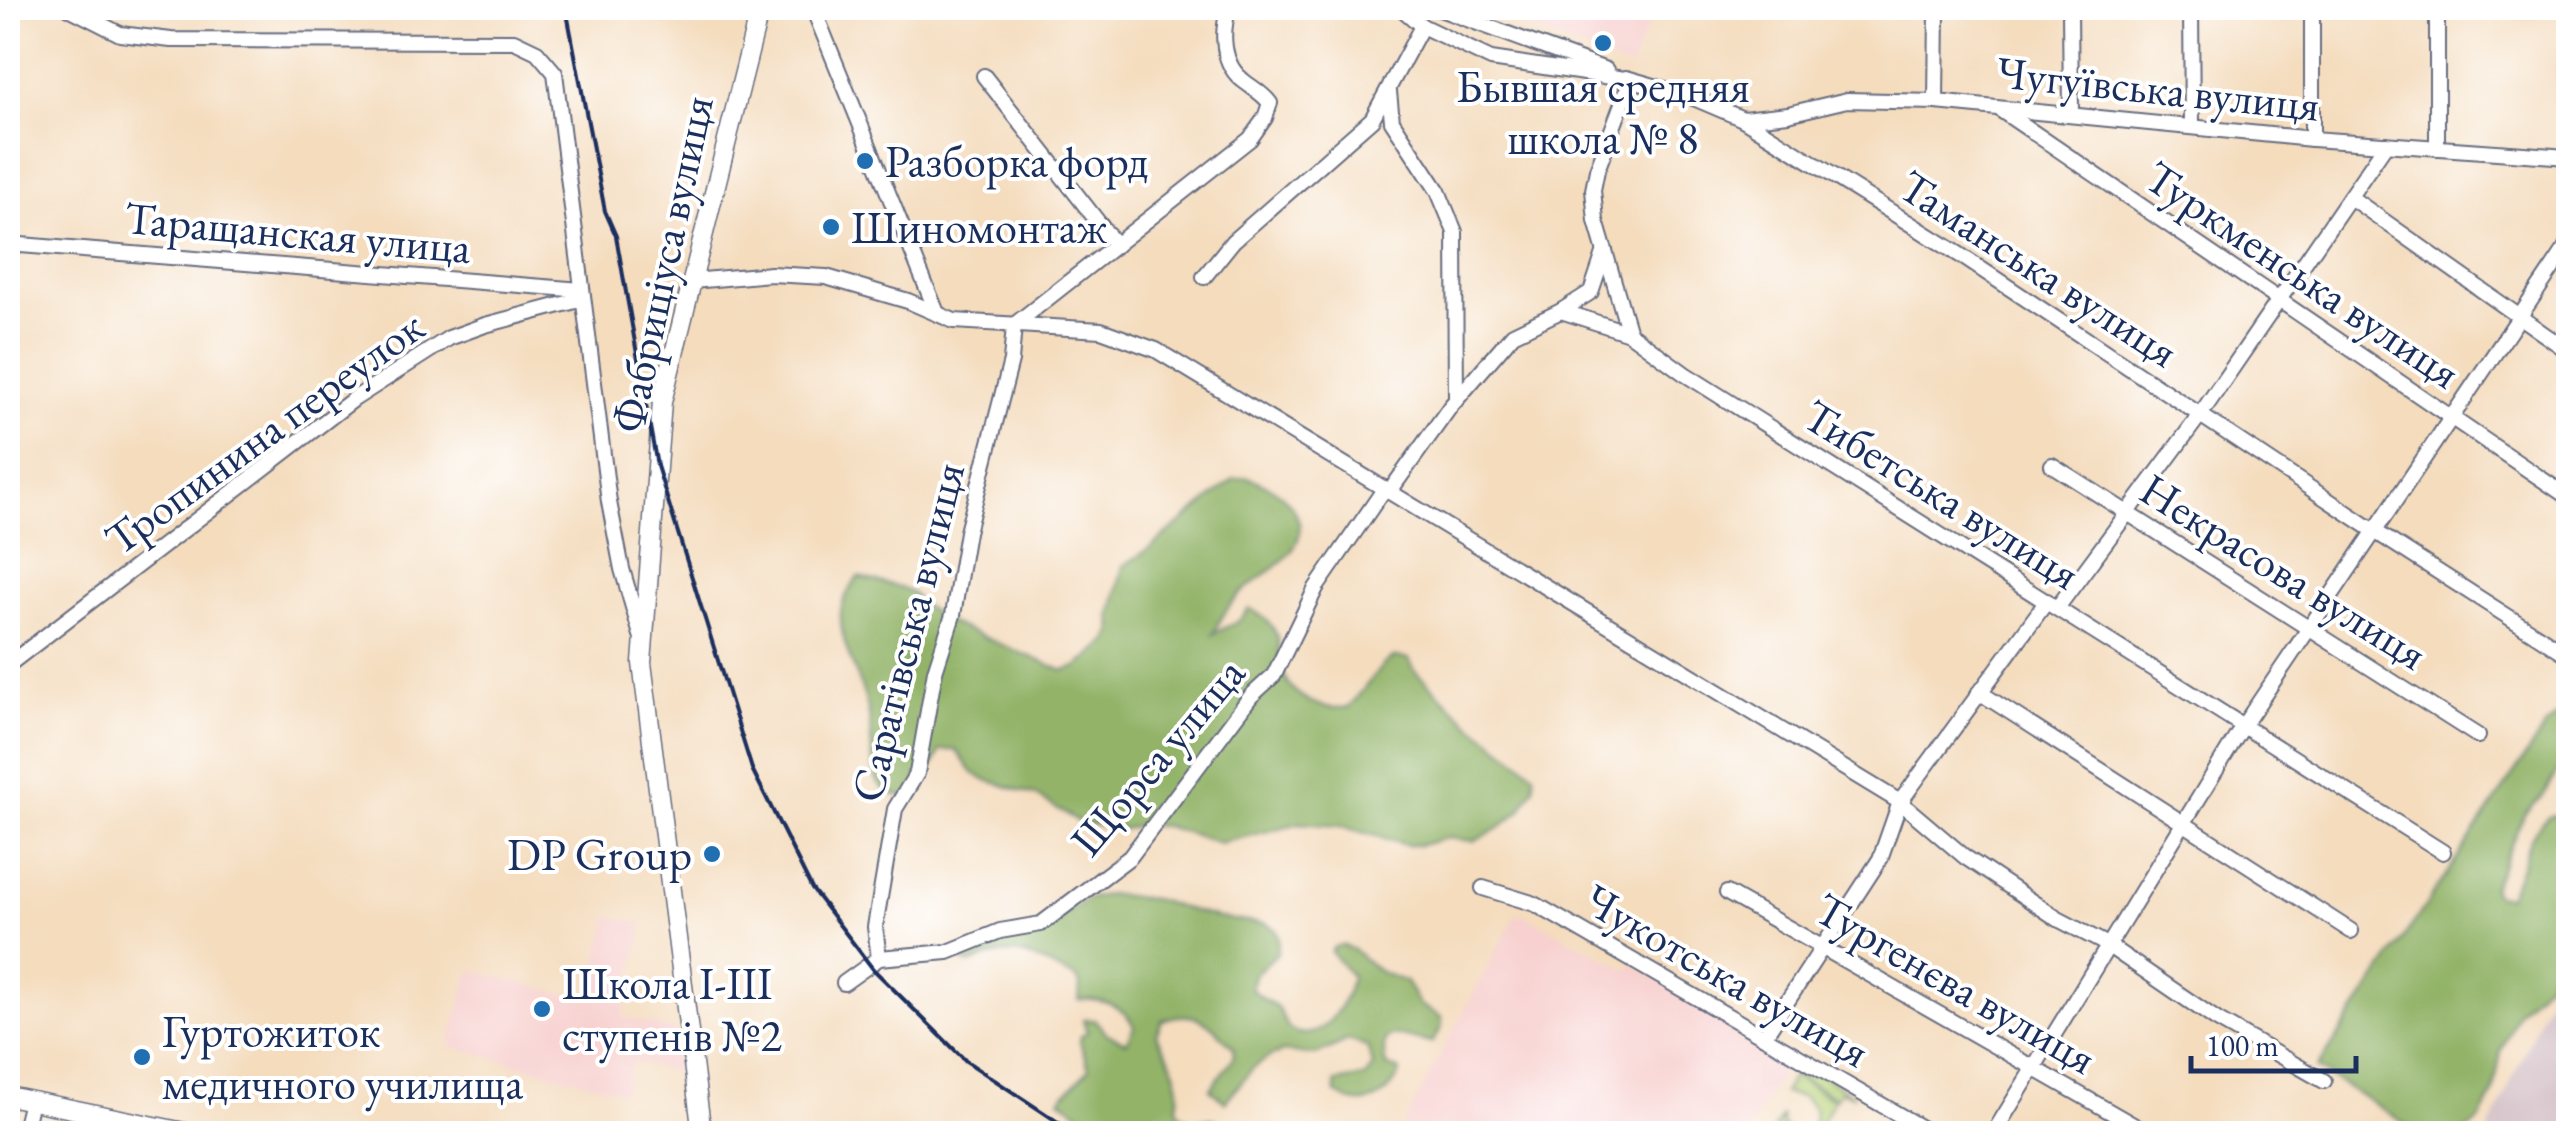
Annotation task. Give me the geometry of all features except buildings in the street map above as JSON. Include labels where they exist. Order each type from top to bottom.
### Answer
[{"type":"main road","name":"Фабриціуса вулиця","points":[[702,1134],[642,663],[662,402],[760,8]]},
{"type":"main road","points":[[8,1096],[194,1134]]},
{"type":"street","points":[[70,8],[120,34],[171,40],[461,39],[514,41],[538,52],[555,73],[609,502],[643,644]]},
{"type":"street","points":[[813,8],[936,313]]},
{"type":"street","points":[[1014,325],[1250,139],[1265,118],[1270,103],[1264,94],[1242,81],[1225,53],[1224,25],[1229,8]]},
{"type":"street","points":[[1401,8],[1422,26],[1491,59],[1631,80],[1593,190],[1596,220],[1629,333]]},
{"type":"street","name":"Таманська вулиця","points":[[1437,8],[1631,80],[1689,96],[1742,119],[1960,254],[2568,656]]},
{"type":"street","points":[[1936,102],[1937,8]]},
{"type":"street","points":[[2070,8],[2071,115]]},
{"type":"street","points":[[2191,8],[2192,127]]},
{"type":"street","points":[[2312,8],[2312,139]]},
{"type":"street","points":[[2437,8],[2438,148]]},
{"type":"street","points":[[1204,277],[1233,241],[1372,119],[1422,26]]},
{"type":"street","points":[[984,76],[1116,245]]},
{"type":"street","points":[[1388,91],[1392,122],[1438,191],[1455,232],[1456,400]]},
{"type":"street","name":"Чугуївська вулиця","points":[[1742,119],[1788,114],[1847,100],[1936,102],[2312,139],[2568,157]]},
{"type":"street","name":"Туркменська вулиця","points":[[1998,108],[2568,498]]},
{"type":"street","points":[[1764,1038],[1880,858],[1900,802],[1979,692],[2129,514],[2386,144]]},
{"type":"street","points":[[2350,198],[2568,351]]},
{"type":"street","name":"Таращанская улица","points":[[8,244],[583,294]]},
{"type":"street","points":[[1993,1134],[2243,726],[2568,244]]},
{"type":"street","name":"Щорса улица","points":[[879,958],[948,952],[1000,930],[1042,924],[1130,856],[1250,696],[1274,675],[1316,588],[1456,400],[1513,334],[1591,292],[1605,250]]},
{"type":"street","points":[[692,281],[771,274],[826,277],[908,301],[954,321],[1101,330],[1156,350],[1900,802],[1965,858],[2058,919],[2106,944],[2217,1020],[2324,1081]]},
{"type":"street","name":"Тропинина переулок","points":[[8,665],[354,399],[433,348],[485,324],[583,294]]},
{"type":"street","name":"Тибетська вулиця","points":[[1561,311],[1629,333],[1685,374],[2444,852]]},
{"type":"street","name":"Саратівська вулиця","points":[[879,958],[875,927],[895,809],[916,773],[934,671],[953,615],[967,532],[1011,361],[1014,325]]},
{"type":"street","name":"Некрасова вулиця","points":[[2052,465],[2478,736]]},
{"type":"street","points":[[1979,692],[2351,931]]},
{"type":"street","name":"Чукотська вулиця","points":[[1482,888],[1535,904],[1932,1134]]},
{"type":"street","name":"Тургенєва вулиця","points":[[1727,893],[2150,1134]]},
{"type":"street","points":[[844,983],[879,958]]},
{"type":"street","points":[[23,1134],[30,1101]]},
{"type":"shaded area","name":"Бывшая средняя школа № 8","points":[[1512,8],[1655,8],[1630,69],[1502,17]]},
{"type":"shaded area","points":[[1522,914],[1628,970],[1632,964],[1723,1019],[1727,1029],[1784,1070],[1747,1133],[1639,1134],[1632,1130],[1629,1134],[1398,1134],[1514,918]]},
{"type":"shaded area","name":"Школа I-III ступенів №2","points":[[609,916],[644,924],[622,1017],[684,1033],[675,1072],[632,1061],[624,1092],[449,1046],[470,970],[588,1000]]},
{"type":"shaded area","points":[[2568,957],[2568,1133],[2488,1133],[2561,970]]},
{"type":"green space","points":[[1247,477],[1287,501],[1300,527],[1298,539],[1283,560],[1235,599],[1213,634],[1240,620],[1249,608],[1256,612],[1276,633],[1281,667],[1290,686],[1307,700],[1328,707],[1349,707],[1383,665],[1395,657],[1408,659],[1416,672],[1471,724],[1534,773],[1534,788],[1520,811],[1498,829],[1474,841],[1447,838],[1407,845],[1341,826],[1300,823],[1220,843],[1165,826],[1124,829],[1081,823],[1035,795],[983,779],[972,772],[956,750],[941,750],[923,782],[911,793],[895,795],[880,785],[873,764],[868,710],[841,625],[843,603],[858,577],[899,587],[945,621],[1064,671],[1077,667],[1108,641],[1123,566],[1234,479]]},
{"type":"green space","points":[[2568,706],[2568,754],[2542,797],[2524,814],[2492,888],[2496,895],[2507,897],[2542,822],[2552,815],[2568,819],[2568,867],[2562,879],[2568,891],[2568,936],[2550,979],[2518,1011],[2501,1051],[2493,1093],[2480,1120],[2462,1133],[2420,1133],[2317,1068],[2545,727]]},
{"type":"green space","points":[[1108,894],[1153,899],[1217,918],[1266,924],[1276,930],[1277,953],[1254,975],[1251,988],[1276,1007],[1295,1032],[1316,1031],[1340,1007],[1351,976],[1331,952],[1342,945],[1378,971],[1406,982],[1420,1005],[1441,1017],[1442,1027],[1433,1042],[1389,1036],[1384,1051],[1386,1066],[1400,1073],[1388,1090],[1373,1100],[1355,1102],[1336,1093],[1335,1082],[1365,1077],[1373,1066],[1367,1046],[1348,1040],[1316,1055],[1283,1052],[1271,1056],[1253,1068],[1225,1102],[1210,1089],[1233,1058],[1234,1048],[1203,1020],[1175,1016],[1162,1020],[1156,1035],[1177,1078],[1178,1111],[1190,1119],[1214,1119],[1231,1133],[1193,1133],[1165,1117],[1140,1133],[1109,1133],[1060,1099],[1089,1069],[1080,1042],[1087,1032],[1083,1020],[1095,1020],[1107,1034],[1126,1042],[1134,1027],[1125,1013],[1111,1004],[1079,1000],[1080,984],[1076,978],[1036,959],[1013,953],[970,964],[960,960],[959,955],[1000,936],[1042,931],[1087,899]]},
{"type":"green space","points":[[1802,1063],[1855,1096],[1840,1091],[1836,1098],[1795,1075]]},
{"type":"green space","points":[[1793,1076],[1834,1100],[1815,1133],[1804,1133],[1814,1123],[1815,1110],[1803,1097],[1783,1093]]},
{"type":"green space","points":[[1782,1115],[1781,1124],[1792,1133],[1776,1133],[1774,1128]]},
{"type":"railway","points":[[566,8],[605,211],[616,236],[657,466],[752,769],[812,889],[873,969],[966,1061],[1076,1134]]},
{"type":"place","name":"Бывшая средняя школа № 8","points":[[1603,43]]},
{"type":"place","name":"Разборка форд","points":[[865,161]]},
{"type":"place","name":"Шиномонтаж","points":[[831,227]]},
{"type":"place","name":"DP Group","points":[[712,854]]},
{"type":"place","name":"Школа I-III ступенів №2","points":[[542,1009]]},
{"type":"place","name":"Гуртожиток медичного училища","points":[[142,1057]]}]
